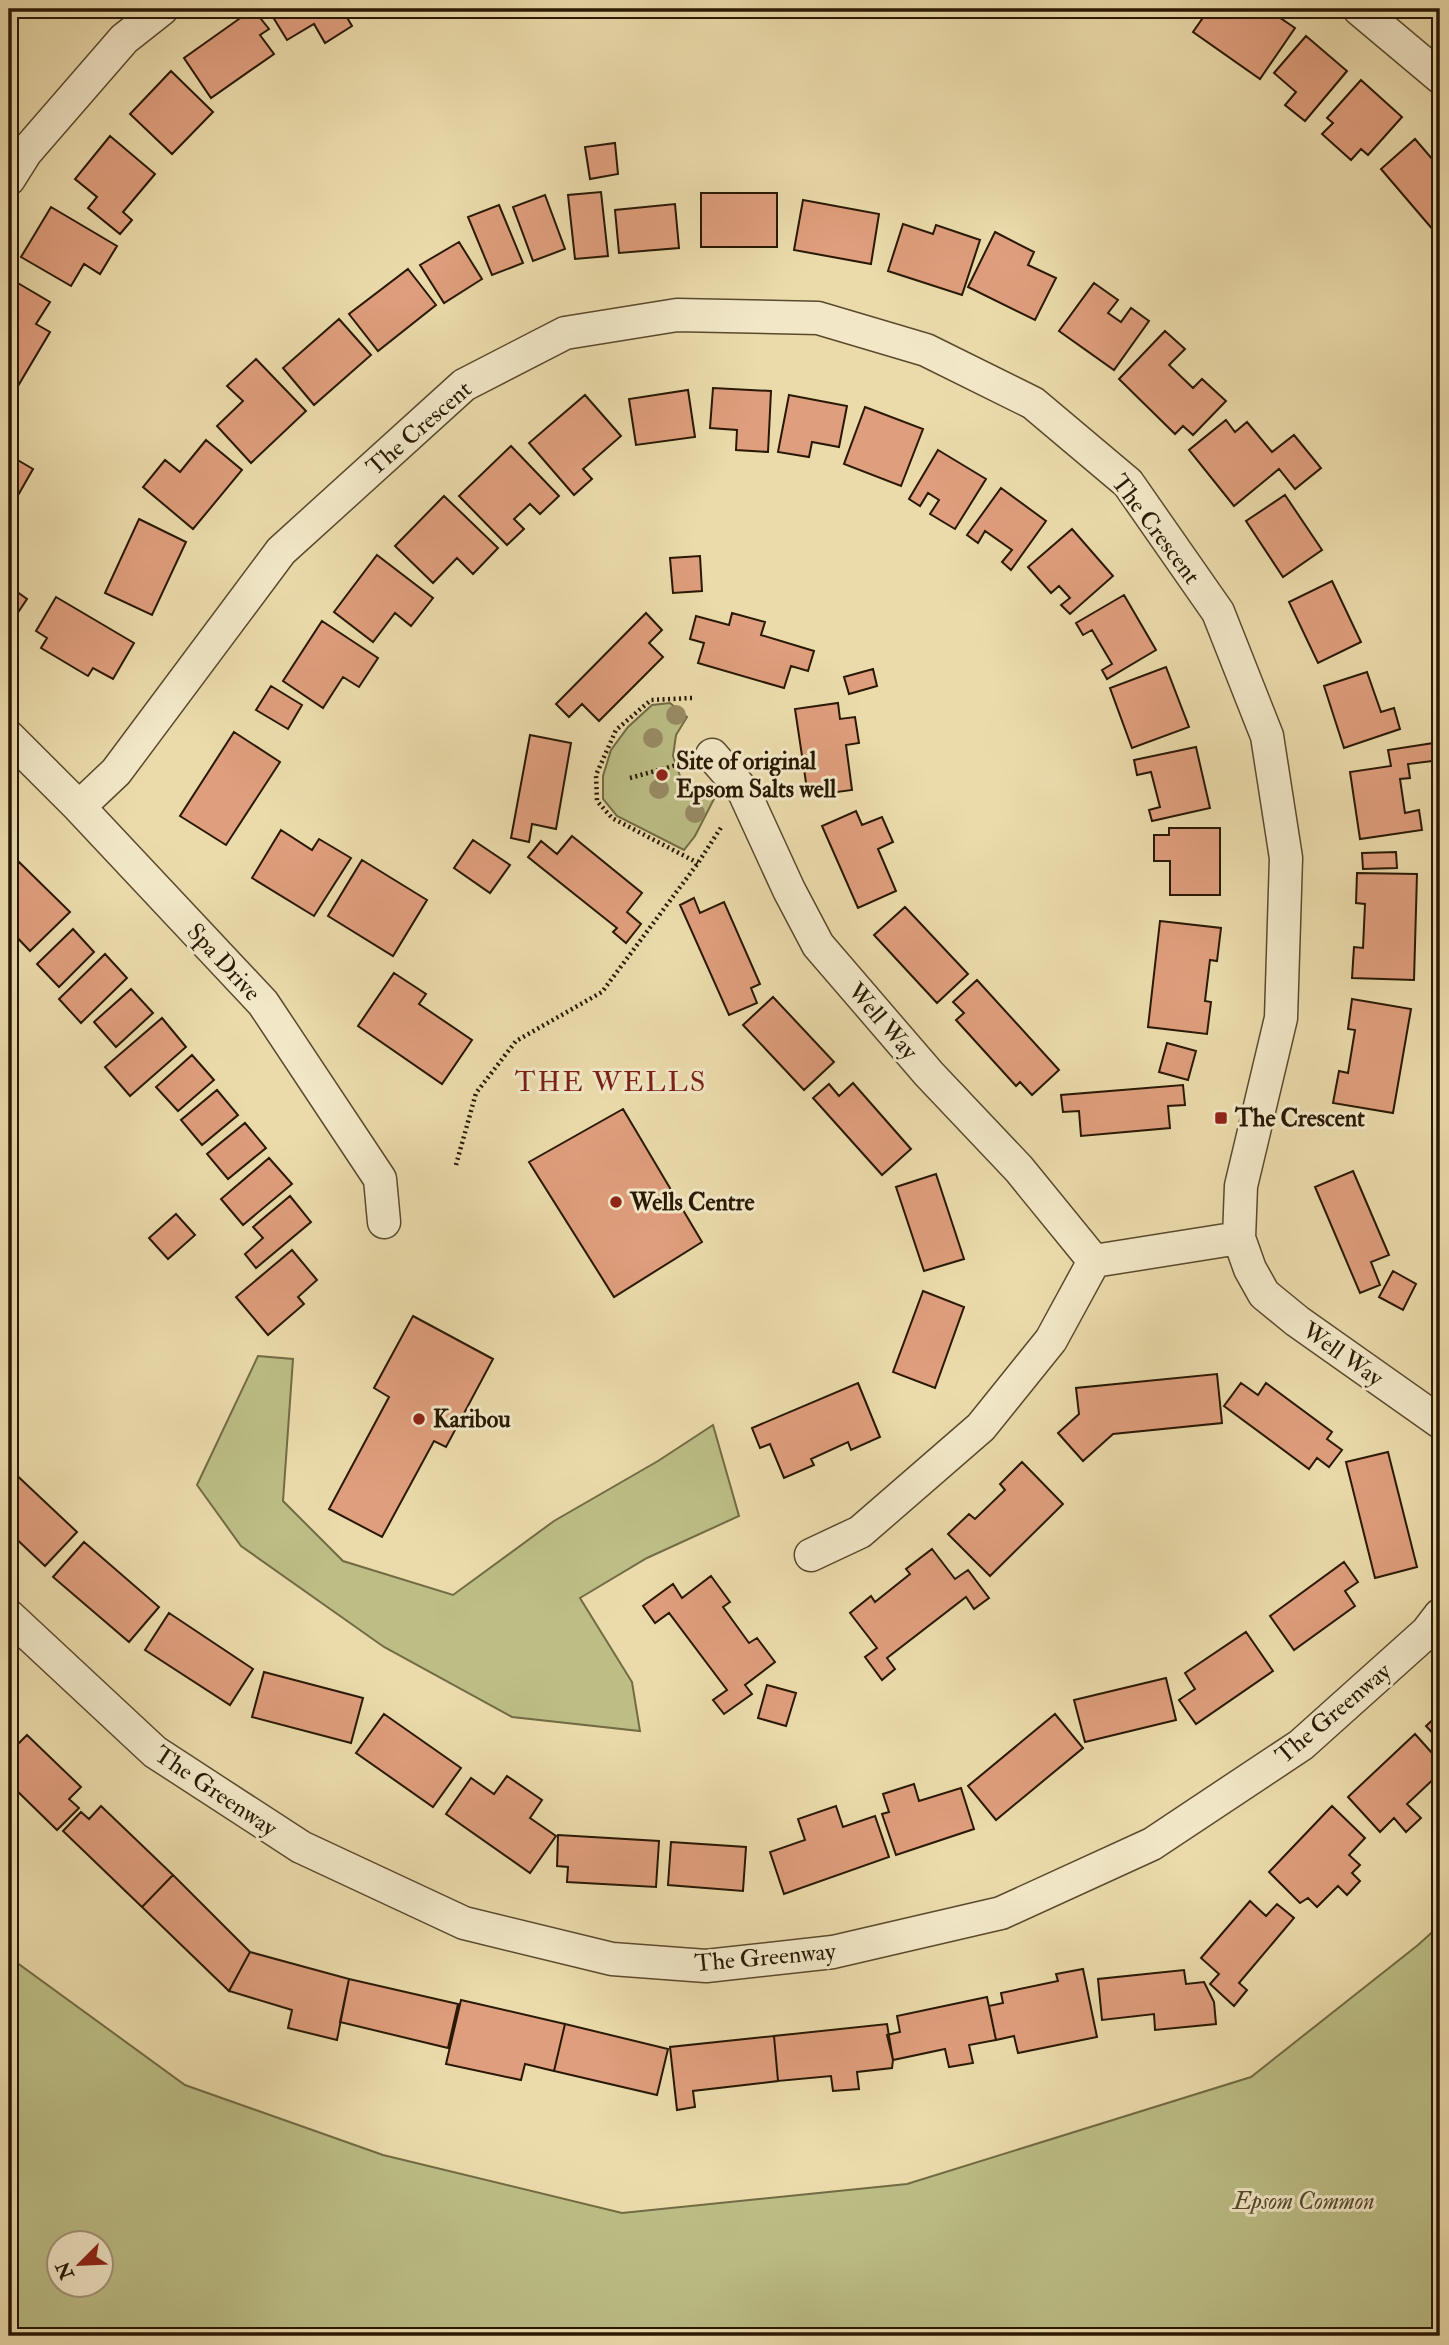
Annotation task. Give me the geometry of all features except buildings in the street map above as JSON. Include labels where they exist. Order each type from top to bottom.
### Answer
[{"type":"street","points":[[9,179],[26,152],[124,39],[162,9]]},
{"type":"street","points":[[1359,9],[1440,77]]},
{"type":"street","name":"The Crescent","points":[[79,807],[116,772],[281,551],[464,385],[565,333],[677,315],[818,317],[926,350],[1033,403],[1128,483],[1218,611],[1267,736],[1286,858],[1281,1018],[1241,1186],[1239,1238]]},
{"type":"street","name":"Spa Drive","points":[[9,737],[79,807],[263,1003],[380,1179],[384,1222]]},
{"type":"street","name":"Well Way","points":[[712,755],[744,792],[817,945],[929,1074],[1019,1169],[1094,1261]]},
{"type":"street","points":[[811,1555],[860,1532],[981,1427],[1051,1340],[1094,1261],[1239,1238]]},
{"type":"street","name":"Well Way","points":[[1239,1238],[1250,1269],[1264,1294],[1297,1321],[1440,1422]]},
{"type":"street","name":"The Greenway","points":[[9,1616],[155,1752],[300,1847],[464,1923],[612,1959],[706,1966],[833,1952],[1001,1913],[1152,1844],[1301,1745],[1427,1632],[1440,1615]]},
{"type":"path","points":[[692,698],[651,700],[616,730],[596,775],[597,801],[612,818],[698,863]]},
{"type":"path","points":[[630,778],[712,755]]},
{"type":"path","points":[[456,1165],[477,1093],[516,1041],[602,992],[698,863],[744,792]]},
{"type":"green space","points":[[670,703],[687,717],[676,735],[673,756],[680,776],[700,794],[715,797],[695,836],[684,850],[617,816],[603,799],[603,776],[611,750],[628,727],[652,705]]},
{"type":"green space","points":[[258,1356],[293,1359],[283,1501],[343,1561],[453,1595],[554,1521],[658,1461],[713,1425],[739,1516],[647,1558],[580,1598],[632,1682],[640,1731],[512,1717],[384,1647],[241,1546],[197,1485]]},
{"type":"green space","name":"Epsom Common","points":[[1440,1925],[1440,2336],[9,2336],[9,1957],[185,2085],[383,2155],[622,2213],[907,2184],[1251,2077]]},
{"type":"place","name":"Site of original Epsom Salts well","points":[[662,775]]},
{"type":"place","name":"The Crescent","points":[[1221,1118]]},
{"type":"place","name":"Wells Centre","points":[[616,1202]]},
{"type":"place","name":"Karibou","points":[[419,1419]]},
{"type":"district","name":"THE WELLS","points":[[611,1081]]}]
